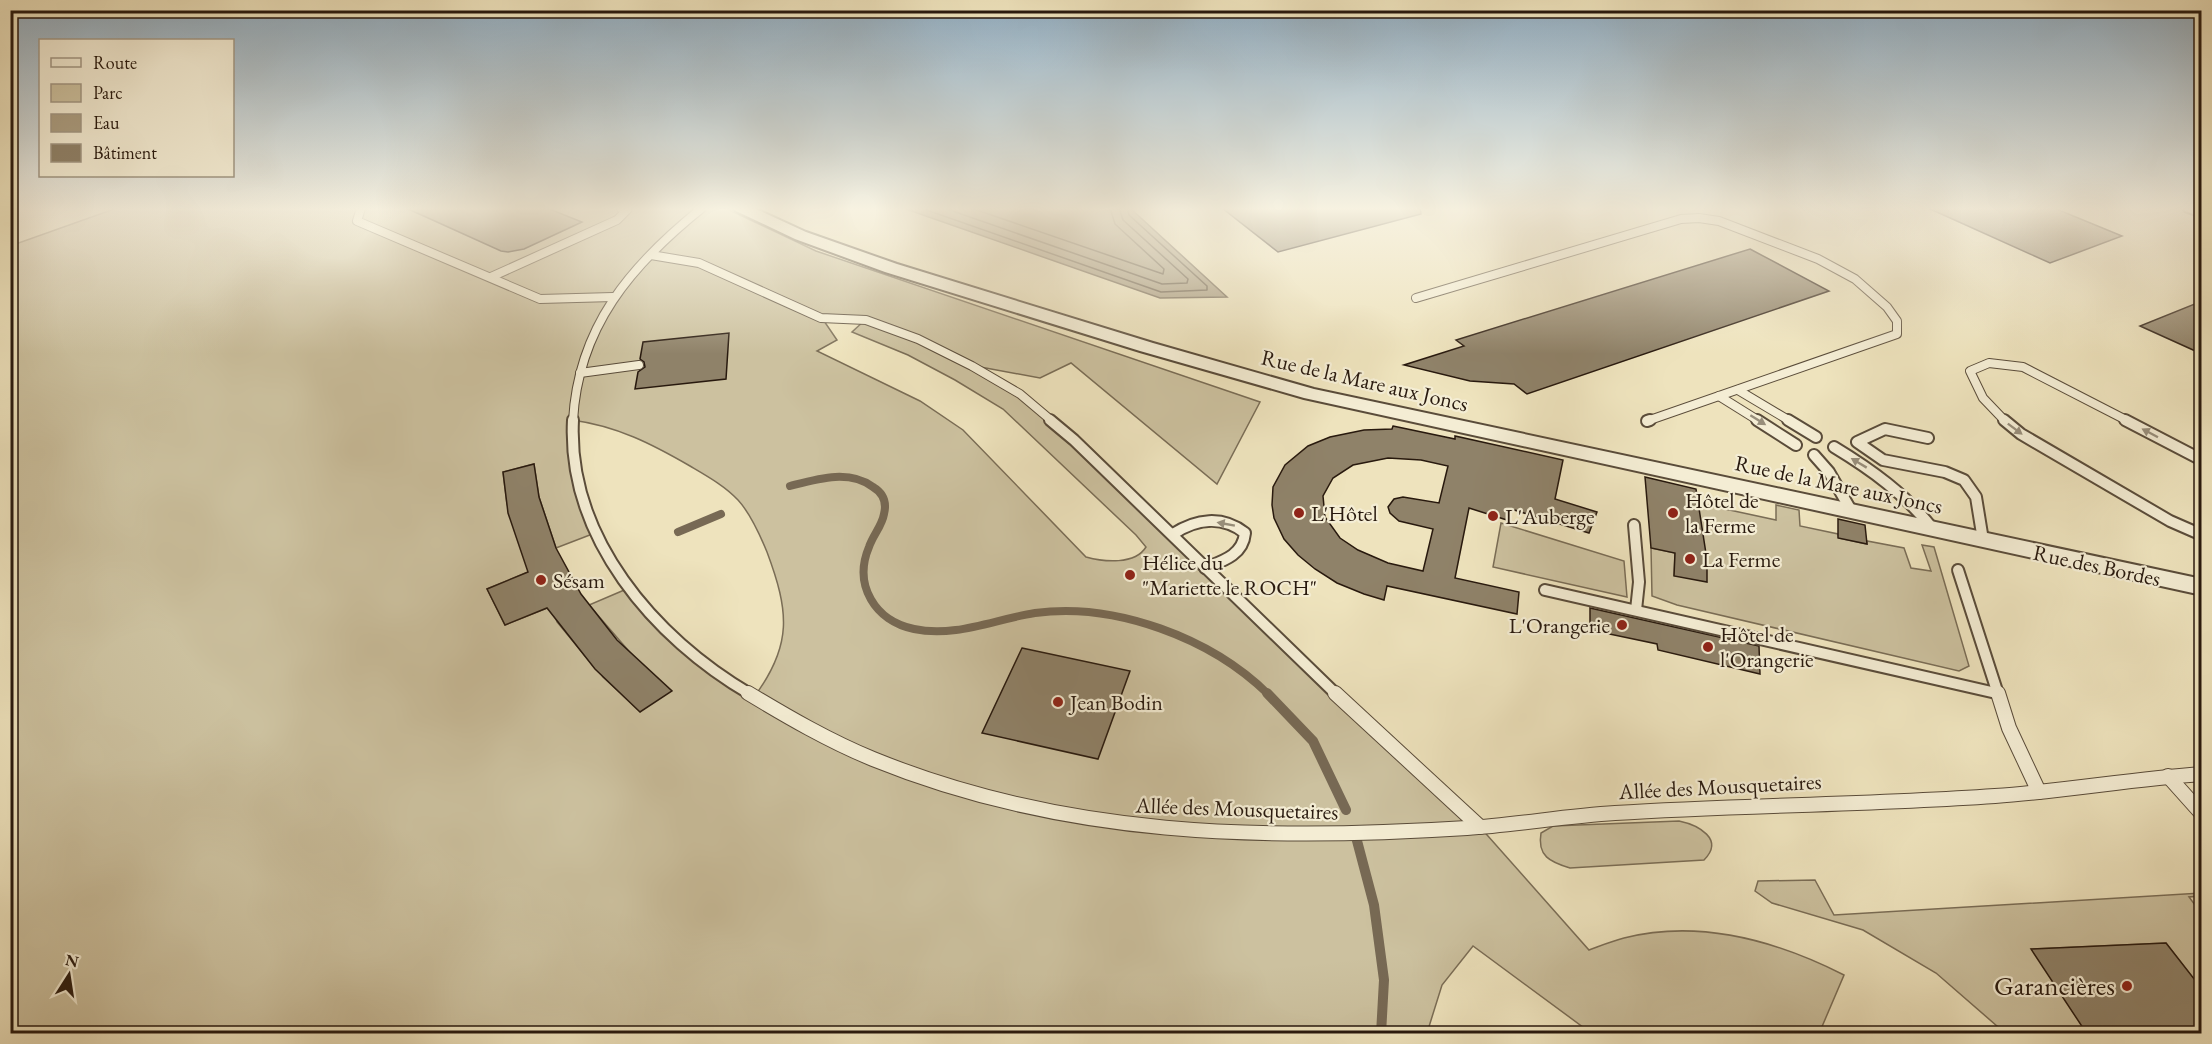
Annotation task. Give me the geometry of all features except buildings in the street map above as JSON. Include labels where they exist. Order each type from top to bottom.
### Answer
[{"type":"street","name":"Rue de la Mare aux Joncs","points":[[856,257],[1214,368],[1361,405],[1988,541]]},
{"type":"street","name":"Rue des Bordes","points":[[1988,541],[2202,587]]},
{"type":"lane","points":[[442,257],[540,299],[613,297]]},
{"type":"lane","points":[[491,277],[536,257]]},
{"type":"lane","name":"Allée des Mousquetaires","points":[[649,257],[613,297],[591,338],[580,373],[572,420],[574,467],[582,502],[609,559],[640,600],[688,649],[715,671],[796,724],[849,748],[951,788],[1014,805],[1115,824],[1176,831],[1286,835],[1480,827],[1616,812],[2038,792],[2202,774]]},
{"type":"lane","points":[[661,257],[699,263],[821,318],[866,320],[918,339],[972,366],[1020,394],[1074,440],[1323,682],[1480,827]]},
{"type":"lane","points":[[1416,298],[1554,257]]},
{"type":"lane","points":[[1647,421],[1896,334],[1897,321],[1887,307],[1855,279],[1812,257]]},
{"type":"lane","points":[[2201,536],[2170,521],[2021,434],[2002,419],[1974,388],[1970,371],[1989,363],[2023,367],[2202,460]]},
{"type":"lane","points":[[580,373],[639,365]]},
{"type":"lane","points":[[1738,390],[1816,437]]},
{"type":"lane","points":[[1719,396],[1797,445]]},
{"type":"lane","points":[[1928,438],[1885,429],[1857,442],[1883,460],[1945,472],[1964,480],[1976,497],[1988,541]]},
{"type":"lane","points":[[1834,447],[1885,478],[1914,504],[1933,529]]},
{"type":"lane","points":[[1814,455],[1829,472],[1852,512]]},
{"type":"lane","points":[[1173,534],[1191,523],[1212,522],[1238,526],[1245,533],[1245,542],[1240,549],[1205,568]]},
{"type":"lane","points":[[1634,525],[1640,582],[1636,610]]},
{"type":"lane","points":[[1958,570],[1996,693],[2038,792]]},
{"type":"lane","points":[[1545,590],[1996,693]]},
{"type":"lane","points":[[2168,776],[2202,814]]},
{"type":"green space","points":[[10,257],[833,257],[1260,402],[1217,484],[1071,363],[1040,378],[975,366],[1020,394],[1480,827],[1589,950],[1624,938],[1652,933],[1709,932],[1765,943],[1844,975],[1821,1029],[1826,1033],[1591,1033],[1473,946],[1442,985],[1427,1033],[11,1033]],"holes":[[[822,318],[865,320],[852,332],[908,355],[1003,409],[1146,547],[1135,557],[1119,561],[1086,557],[963,430],[920,401],[817,351],[837,340]],[[572,420],[619,431],[662,450],[722,486],[738,500],[747,512],[767,552],[780,592],[783,610],[781,644],[776,661],[754,697],[662,624],[629,588],[589,605],[634,657],[640,711],[603,677],[589,655],[585,656],[557,622],[552,606],[505,625],[487,589],[533,570],[507,504],[503,472],[534,464],[539,497],[556,548],[595,533],[572,451]]]},
{"type":"green space","points":[[1697,503],[1776,520],[1776,505],[1799,510],[1800,526],[1838,534],[1839,538],[1867,544],[1867,541],[1904,548],[1911,568],[1931,571],[1922,545],[1934,547],[1969,666],[1959,671],[1677,605],[1652,596],[1651,548],[1675,553],[1674,576]]},
{"type":"green space","points":[[1501,523],[1624,561],[1627,597],[1493,567]]},
{"type":"green space","points":[[1679,821],[1701,830],[1710,839],[1712,846],[1704,860],[1570,868],[1546,857],[1540,841],[1541,833],[1553,826]]},
{"type":"green space","points":[[1815,880],[1834,915],[2201,893],[2201,896],[2189,897],[2201,913],[2201,989],[2166,943],[2032,949],[2087,1033],[2005,1033],[1936,973],[1863,930],[1772,903],[1755,891],[1758,881]]},
{"type":"water","points":[[1042,257],[1183,257],[1227,297],[1160,298]]},
{"type":"waterway","points":[[790,486],[822,478],[843,477],[864,482],[879,492],[883,498],[885,510],[865,561],[866,588],[878,610],[900,625],[914,629],[945,631],[975,627],[1035,613],[1066,611],[1097,613],[1160,628],[1190,641],[1219,656],[1268,694]]},
{"type":"waterway","points":[[678,532],[721,514]]},
{"type":"waterway","points":[[1268,694],[1313,741],[1346,810]]},
{"type":"waterway","points":[[1356,837],[1374,905],[1384,980],[1381,1034]]},
{"type":"place","name":"L'Hôtel","points":[[1299,513]]},
{"type":"place","name":"Hôtel de la Ferme","points":[[1673,513]]},
{"type":"place","name":"L'Auberge","points":[[1493,516]]},
{"type":"place","name":"La Ferme","points":[[1690,559]]},
{"type":"place","name":"Hélice du \"Mariette le ROCH\"","points":[[1130,575]]},
{"type":"place","name":"Sésam","points":[[541,580]]},
{"type":"place","name":"L'Orangerie","points":[[1622,625]]},
{"type":"place","name":"Hôtel de l'Orangerie","points":[[1708,647]]},
{"type":"place","name":"Jean Bodin","points":[[1058,702]]},
{"type":"place","name":"Garancières","points":[[2127,986]]}]
